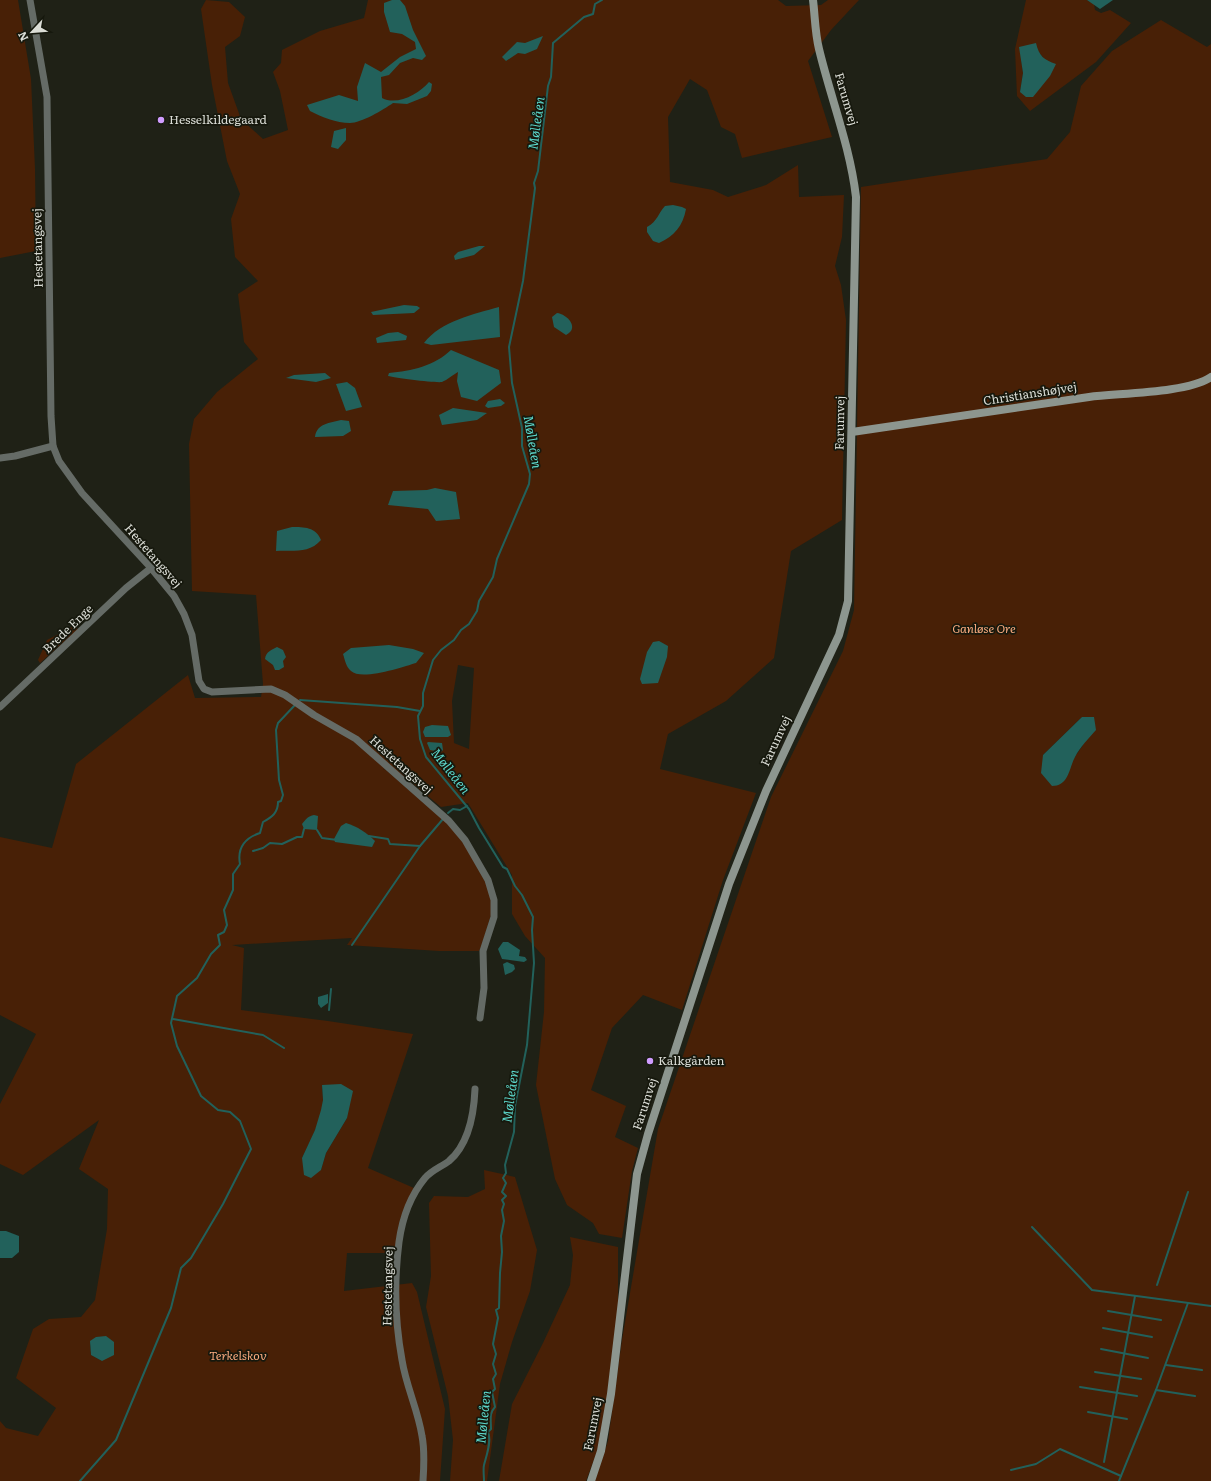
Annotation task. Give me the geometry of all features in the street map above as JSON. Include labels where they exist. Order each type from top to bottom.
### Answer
[{"type":"street","name":"Hestetangsvej","points":[[30,0],[47,97],[53,446],[67,474],[166,584],[184,614],[192,635],[199,681],[204,689],[212,692],[271,689],[285,695],[314,715],[356,739],[449,821],[465,840],[488,880],[494,900],[494,917],[483,951],[484,988],[480,1018]]},
{"type":"street","name":"Farumvej","points":[[591,1481],[605,1432],[637,1174],[648,1134],[729,884],[766,791],[839,636],[848,601],[856,198],[853,171],[819,48],[813,0]]},
{"type":"street","name":"Christianshøjvej","points":[[852,432],[1089,397],[1181,388],[1198,384],[1211,377]]},
{"type":"street","points":[[0,458],[15,456],[53,446]]},
{"type":"street","name":"Brede Enge","points":[[0,707],[126,588],[151,568]]},
{"type":"street","name":"Hestetangsvej","points":[[423,1481],[424,1464],[422,1435],[402,1361],[396,1316],[399,1241],[404,1218],[424,1179],[434,1170],[449,1161],[459,1148],[469,1130],[474,1105],[475,1089]]},
{"type":"green space","points":[[0,0],[18,0],[31,79],[35,169],[36,251],[0,258]]},
{"type":"green space","name":"Terkelskov","points":[[206,0],[229,2],[245,17],[240,36],[225,47],[228,83],[241,119],[263,139],[288,130],[280,91],[273,72],[281,63],[282,50],[320,31],[364,18],[368,0],[778,0],[786,6],[821,5],[828,0],[859,0],[831,30],[808,61],[832,137],[742,158],[735,134],[721,127],[707,90],[690,79],[668,117],[670,182],[713,190],[728,197],[766,185],[798,165],[799,197],[844,195],[842,237],[835,266],[841,285],[846,320],[842,520],[791,551],[774,658],[726,701],[668,734],[660,769],[756,793],[723,880],[682,1010],[643,995],[612,1028],[591,1090],[626,1106],[615,1137],[638,1148],[632,1171],[622,1238],[599,1234],[593,1223],[567,1205],[555,1179],[536,1085],[544,1012],[545,958],[525,936],[512,914],[512,875],[468,803],[441,807],[405,777],[387,765],[383,770],[385,769],[450,826],[465,845],[488,887],[492,900],[492,912],[479,951],[439,951],[347,945],[352,938],[232,945],[244,948],[241,1010],[413,1034],[368,1168],[414,1188],[400,1220],[394,1253],[347,1253],[344,1291],[412,1283],[417,1292],[445,1409],[440,1481],[0,1481],[0,1421],[6,1428],[38,1436],[56,1408],[16,1378],[33,1329],[49,1319],[81,1317],[95,1300],[107,1229],[108,1189],[79,1169],[99,1120],[23,1175],[0,1164],[0,1104],[36,1034],[0,1015],[0,837],[52,848],[76,764],[188,675],[195,698],[261,697],[263,684],[256,595],[192,591],[189,444],[194,419],[217,392],[258,359],[244,342],[238,294],[258,281],[235,257],[231,219],[240,194],[227,161],[212,85],[201,9]],"holes":[[[458,665],[474,668],[469,749],[454,743],[452,701]],[[322,1085],[347,1118],[326,1153],[321,1170],[302,1158],[315,1130],[323,1101]],[[90,1341],[102,1361],[91,1355]]]},
{"type":"green space","points":[[1026,0],[1087,0],[1094,4],[1095,10],[1101,13],[1110,10],[1131,23],[1096,62],[1030,111],[1017,96],[1015,49]],"holes":[[[1038,51],[1045,60],[1020,92],[1023,73],[1021,58]]]},
{"type":"green space","name":"Ganløse Ore","points":[[1161,20],[1207,47],[1211,44],[1211,1481],[595,1481],[608,1441],[622,1340],[658,1129],[771,797],[843,651],[854,610],[861,187],[1047,159],[1070,132],[1081,86],[1112,51]],"holes":[[[1082,717],[1083,745],[1074,758],[1043,755]]]},
{"type":"green space","points":[[74,626],[78,629],[40,663],[38,660],[47,640]]},
{"type":"green space","points":[[484,1170],[515,1177],[537,1250],[530,1291],[512,1342],[500,1384],[487,1481],[450,1481],[453,1440],[448,1396],[426,1307],[431,1276],[429,1203],[434,1196],[468,1197],[485,1189]]},
{"type":"green space","points":[[570,1237],[618,1247],[618,1311],[605,1413],[598,1449],[586,1481],[499,1481],[512,1404],[570,1285],[573,1255]]},
{"type":"water","points":[[392,0],[400,0],[405,6],[413,30],[426,56],[422,60],[413,58],[400,63],[389,75],[381,77],[382,98],[394,101],[407,98],[420,91],[429,82],[432,84],[431,91],[427,96],[407,104],[393,103],[372,116],[350,123],[334,121],[310,111],[307,105],[339,95],[358,101],[357,87],[365,63],[381,72],[400,57],[416,49],[415,42],[402,34],[390,32],[384,12],[384,3]]},
{"type":"water","points":[[1087,0],[1113,0],[1100,9]]},
{"type":"water","points":[[543,36],[537,49],[525,54],[518,53],[506,61],[502,57],[517,42],[525,43]]},
{"type":"water","points":[[1036,43],[1043,57],[1056,64],[1050,76],[1033,97],[1026,97],[1020,92],[1023,73],[1019,47]]},
{"type":"water","points":[[346,128],[346,140],[338,149],[331,147],[334,131]]},
{"type":"water","points":[[673,205],[686,209],[683,220],[677,230],[669,237],[659,243],[653,241],[647,232],[647,227],[656,220],[665,206]]},
{"type":"water","points":[[479,246],[485,246],[474,255],[455,260],[454,256],[458,252]]},
{"type":"water","points":[[404,305],[417,306],[420,308],[414,313],[373,315],[371,312]]},
{"type":"water","points":[[499,307],[500,337],[431,345],[424,343],[439,329],[458,319]]},
{"type":"water","points":[[557,313],[565,316],[572,325],[572,329],[566,335],[554,327],[552,317]]},
{"type":"water","points":[[398,332],[407,336],[406,340],[377,343],[376,338],[388,333]]},
{"type":"water","points":[[451,350],[499,370],[501,383],[477,401],[461,397],[457,381],[458,372],[442,382],[388,376],[389,373],[406,371],[430,364]]},
{"type":"water","points":[[325,373],[331,378],[316,382],[286,378],[294,375]]},
{"type":"water","points":[[347,382],[355,388],[362,407],[346,411],[336,384]]},
{"type":"water","points":[[500,399],[505,403],[501,406],[488,408],[485,406],[488,401]]},
{"type":"water","points":[[453,408],[487,413],[477,420],[442,425],[439,415]]},
{"type":"water","points":[[341,420],[349,421],[351,431],[343,436],[315,437],[316,432],[321,426]]},
{"type":"water","points":[[435,488],[456,492],[460,519],[436,521],[428,509],[388,505],[393,491],[427,490]]},
{"type":"water","points":[[292,527],[313,530],[321,540],[306,549],[295,551],[276,551],[277,531]]},
{"type":"water","points":[[659,641],[668,646],[667,657],[658,683],[642,684],[640,679],[647,652],[653,642]]},
{"type":"water","points":[[389,645],[413,649],[424,653],[416,663],[392,670],[364,675],[356,674],[349,669],[343,654],[351,648]]},
{"type":"water","points":[[277,647],[283,650],[286,657],[283,661],[284,667],[279,670],[275,670],[273,665],[265,659],[268,652]]},
{"type":"water","points":[[1082,717],[1094,717],[1096,730],[1077,753],[1065,780],[1058,785],[1052,786],[1041,773],[1043,755]]},
{"type":"water","points":[[432,725],[448,726],[451,735],[448,737],[425,737],[423,732],[425,727]]},
{"type":"water","points":[[427,743],[442,743],[443,750],[441,752],[430,750]]},
{"type":"water","points":[[314,815],[318,816],[317,830],[304,829],[302,824],[306,819]]},
{"type":"water","points":[[346,823],[362,830],[372,838],[375,841],[372,847],[335,842],[334,839],[341,826]]},
{"type":"water","points":[[503,942],[508,942],[520,950],[519,956],[525,957],[527,960],[524,962],[502,959],[498,949]]},
{"type":"water","points":[[507,962],[514,965],[515,969],[505,975],[503,964]]},
{"type":"water","points":[[328,994],[328,1003],[321,1008],[318,1004],[318,997]]},
{"type":"water","points":[[341,1084],[353,1091],[347,1118],[326,1153],[321,1170],[311,1178],[304,1175],[302,1158],[315,1130],[321,1110],[323,1100],[322,1085]]},
{"type":"water","points":[[0,1231],[6,1231],[19,1236],[19,1252],[12,1258],[0,1258]]},
{"type":"water","points":[[106,1336],[114,1342],[114,1355],[102,1361],[91,1355],[90,1341],[96,1337]]},
{"type":"waterway","name":"Mølleåen","points":[[484,1481],[484,1467],[489,1444],[488,1432],[491,1429],[491,1414],[495,1407],[492,1392],[495,1389],[493,1379],[496,1374],[493,1364],[496,1354],[493,1344],[498,1318],[496,1310],[499,1308],[502,1252],[501,1236],[504,1221],[502,1210],[504,1204],[502,1200],[506,1196],[502,1192],[506,1183],[503,1178],[506,1173],[505,1165],[514,1132],[515,1106],[527,1045],[534,963],[532,930],[533,917],[507,869],[503,867],[469,809],[426,757],[420,739],[418,716],[423,706],[423,693],[433,660],[441,650],[454,640],[461,630],[469,624],[477,611],[479,601],[493,577],[497,559],[529,484],[530,474],[522,446],[522,428],[512,383],[509,347],[523,281],[535,188],[534,183],[538,171],[548,86],[551,77],[553,43],[584,17],[593,14],[595,4],[602,0]]},
{"type":"waterway","points":[[300,700],[397,707],[420,711]]},
{"type":"waterway","points":[[80,1481],[116,1440],[171,1308],[181,1268],[191,1258],[223,1204],[251,1149],[240,1121],[230,1112],[218,1110],[201,1096],[177,1046],[171,1023],[177,996],[197,978],[211,954],[220,945],[218,935],[224,932],[227,925],[224,910],[233,890],[233,874],[240,864],[239,858],[241,848],[246,841],[260,833],[263,822],[274,814],[277,809],[278,802],[281,801],[283,795],[279,780],[276,730],[278,723],[295,705]]},
{"type":"waterway","points":[[448,813],[453,809],[460,810],[467,806]]},
{"type":"waterway","points":[[352,945],[420,846],[443,819]]},
{"type":"waterway","points":[[253,851],[263,848],[270,843],[282,844],[297,837],[302,837],[304,829]]},
{"type":"waterway","points":[[317,830],[322,838],[337,840]]},
{"type":"waterway","points":[[369,836],[388,839],[390,844],[420,846]]},
{"type":"waterway","points":[[329,1010],[331,989]]},
{"type":"waterway","points":[[173,1019],[263,1035],[284,1048]]},
{"type":"waterway","points":[[1157,1285],[1188,1192]]},
{"type":"waterway","points":[[1032,1227],[1092,1290],[1211,1306]]},
{"type":"waterway","points":[[1104,1462],[1135,1296]]},
{"type":"waterway","points":[[1119,1481],[1156,1390],[1188,1303]]},
{"type":"waterway","points":[[1108,1311],[1161,1320]]},
{"type":"waterway","points":[[1103,1328],[1152,1337]]},
{"type":"waterway","points":[[1101,1349],[1148,1358]]},
{"type":"waterway","points":[[1166,1365],[1202,1370]]},
{"type":"waterway","points":[[1095,1372],[1141,1379]]},
{"type":"waterway","points":[[1080,1387],[1137,1396]]},
{"type":"waterway","points":[[1156,1390],[1195,1396]]},
{"type":"waterway","points":[[1088,1412],[1127,1419]]},
{"type":"waterway","points":[[1011,1470],[1036,1464],[1060,1449],[1121,1476]]},
{"type":"place","name":"Hesselkildegaard","points":[[161,120]]},
{"type":"place","name":"Kalkgården","points":[[650,1061]]}]
